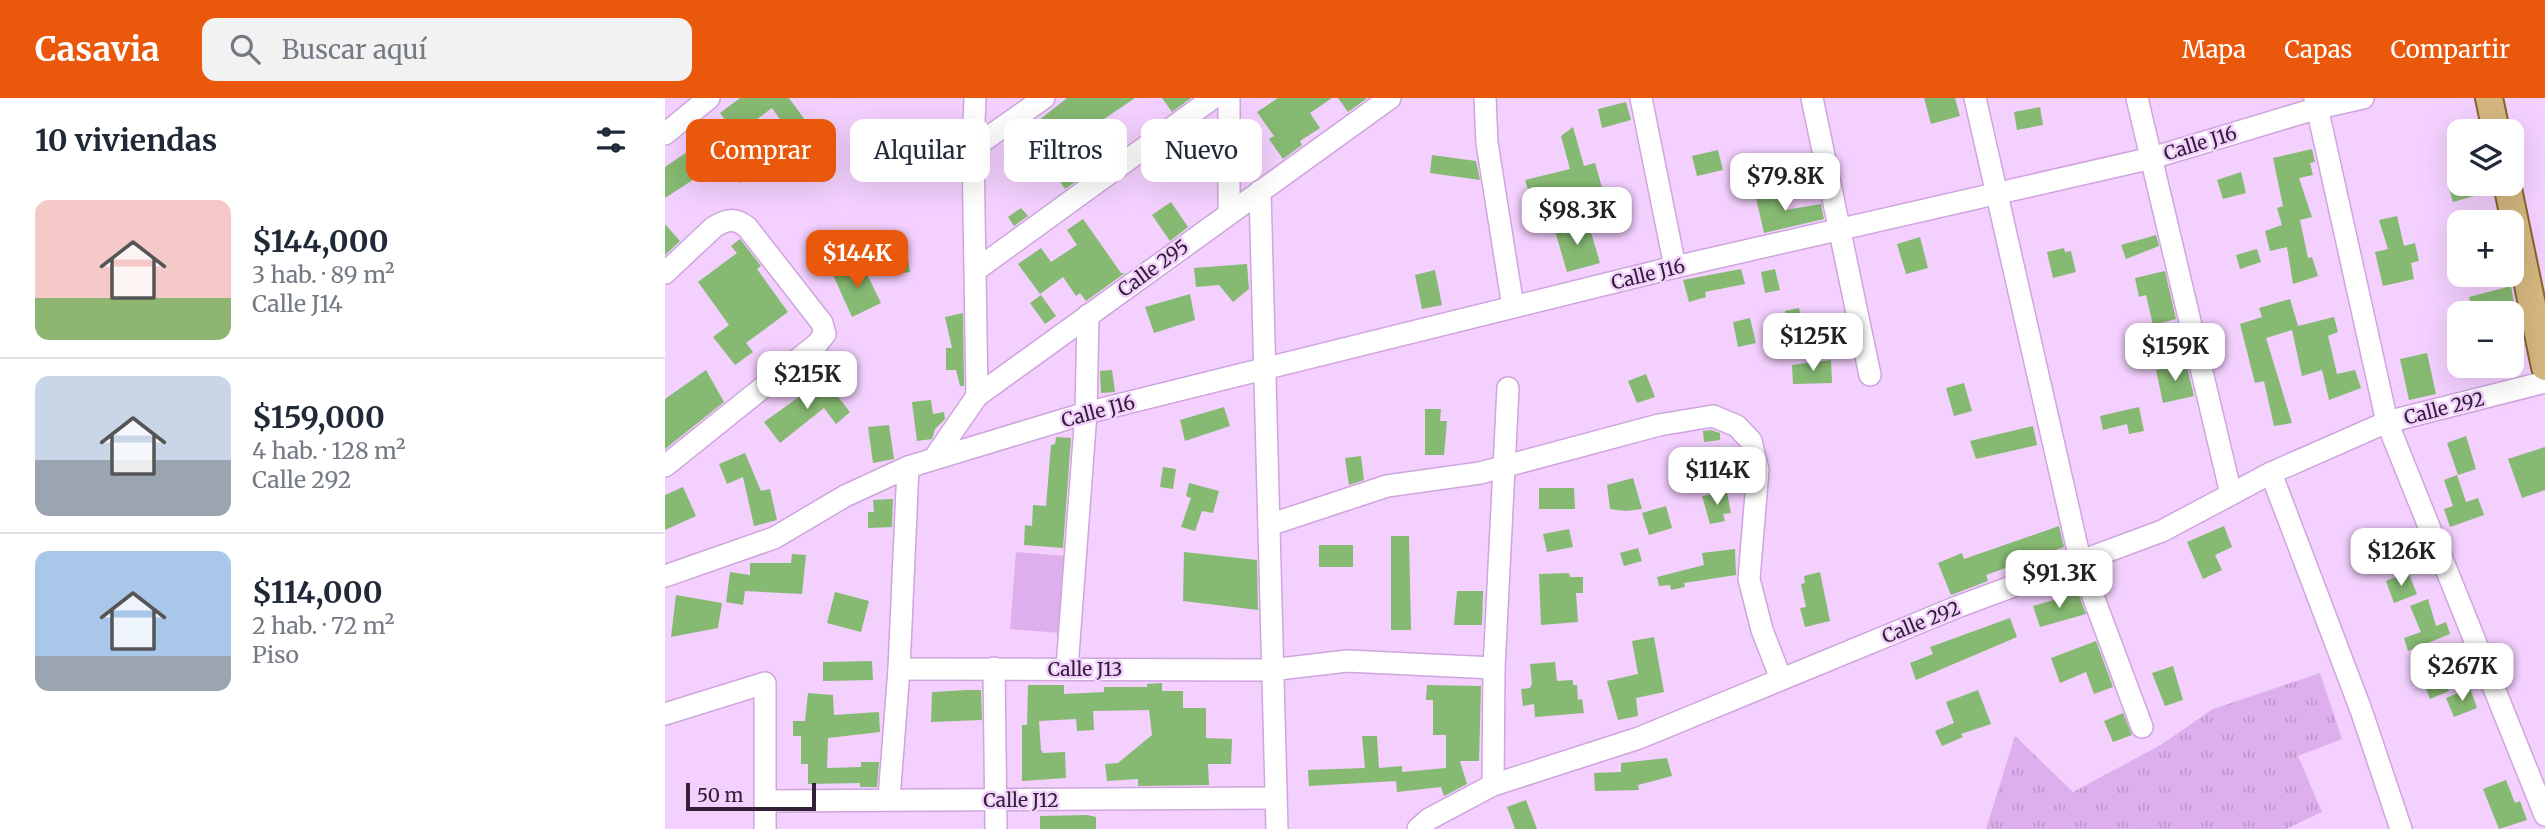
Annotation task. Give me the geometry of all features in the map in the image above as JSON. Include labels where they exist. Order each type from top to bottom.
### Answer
[{"type":"main road","points":[[2489,98],[2493,119]]},
{"type":"main road","points":[[2509,196],[2545,367]]},
{"type":"street","points":[[665,134],[709,98]]},
{"type":"street","points":[[974,119],[975,98]]},
{"type":"street","points":[[990,136],[1044,98]]},
{"type":"street","points":[[976,270],[1213,98]]},
{"type":"street","points":[[1229,98],[1230,211]]},
{"type":"street","name":"Calle 295","points":[[935,457],[977,397],[1230,211],[1390,98]]},
{"type":"street","points":[[1485,98],[1487,143],[1513,307]]},
{"type":"street","points":[[1641,98],[1675,267]]},
{"type":"street","points":[[1812,98],[1870,375]]},
{"type":"street","points":[[1975,98],[2081,564],[2142,727]]},
{"type":"street","points":[[2137,98],[2231,494]]},
{"type":"street","name":"Calle J16","points":[[665,576],[774,538],[845,496],[908,467],[1086,414],[1263,367],[1675,267],[1998,191],[2152,158],[2316,103],[2363,98]]},
{"type":"street","points":[[2316,103],[2387,422],[2545,815]]},
{"type":"street","points":[[974,182],[977,397]]},
{"type":"street","points":[[1260,191],[1270,670],[1277,829]]},
{"type":"street","points":[[665,273],[714,227],[731,220],[747,227],[823,323],[825,334],[817,344],[665,466]]},
{"type":"street","points":[[1067,668],[1086,414],[1088,315]]},
{"type":"street","name":"Calle 292","points":[[1418,829],[1429,819],[1493,785],[1639,738],[1957,607],[2081,564],[2162,531],[2271,473],[2387,422],[2545,382]]},
{"type":"street","points":[[1493,785],[1494,668],[1508,388]]},
{"type":"street","points":[[1269,525],[1387,486],[1480,473],[1659,425],[1713,416],[1737,426],[1751,441],[1758,470],[1749,579],[1762,630],[1781,679]]},
{"type":"street","points":[[889,799],[899,669],[908,467]]},
{"type":"street","points":[[2271,473],[2361,710],[2401,829]]},
{"type":"street","name":"Calle J13","points":[[899,669],[1270,670],[1347,661],[1494,668]]},
{"type":"street","points":[[994,668],[996,829]]},
{"type":"street","points":[[665,714],[765,683],[765,829]]},
{"type":"street","name":"Calle J12","points":[[767,801],[1275,797]]},
{"type":"green space","points":[[1016,552],[1066,556],[1060,633],[1010,629]]},
{"type":"green space","points":[[2320,673],[2342,739],[2298,756],[2322,812],[2286,829],[1986,829],[2015,736],[2073,792],[2159,746],[2213,709]]},
{"type":"building","points":[[740,98],[789,98],[804,119],[780,119],[772,108],[757,119],[724,119],[720,113]]},
{"type":"building","points":[[1067,98],[1135,98],[1104,119],[1040,119]]},
{"type":"building","points":[[1162,98],[1191,98],[1172,112]]},
{"type":"building","points":[[1278,98],[1332,98],[1310,113],[1320,128],[1300,141],[1302,145],[1283,159],[1269,139],[1274,136],[1257,112]]},
{"type":"building","points":[[1338,98],[1366,98],[1366,99],[1348,112]]},
{"type":"building","points":[[1924,98],[1955,98],[1960,116],[1931,124]]},
{"type":"building","points":[[1626,102],[1631,120],[1602,128],[1598,109]]},
{"type":"building","points":[[2040,107],[2043,125],[2017,130],[2014,112]]},
{"type":"building","points":[[1573,127],[1584,166],[1595,163],[1603,191],[1533,207],[1525,180],[1570,169],[1561,136]]},
{"type":"building","points":[[2312,149],[2315,162],[2310,163],[2313,175],[2299,178],[2312,217],[2300,220],[2308,258],[2312,257],[2318,276],[2293,284],[2287,247],[2270,251],[2265,231],[2282,225],[2277,208],[2283,206],[2273,158]]},
{"type":"building","points":[[1718,150],[1723,170],[1697,176],[1692,156]]},
{"type":"building","points":[[686,153],[686,182],[690,182],[665,198],[665,167]]},
{"type":"building","points":[[1432,155],[1476,161],[1480,180],[1430,173]]},
{"type":"building","points":[[2241,172],[2246,193],[2223,199],[2217,180]]},
{"type":"building","points":[[1060,182],[1075,182],[1065,189]]},
{"type":"building","points":[[1782,192],[1786,210],[1821,204],[1824,219],[1764,233],[1756,198]]},
{"type":"building","points":[[2451,196],[2474,196],[2453,202]]},
{"type":"building","points":[[1171,202],[1188,227],[1170,241],[1152,215]]},
{"type":"building","points":[[1021,208],[1028,216],[1014,226],[1008,217]]},
{"type":"building","points":[[2397,216],[2404,246],[2415,243],[2419,261],[2411,263],[2414,279],[2383,286],[2375,252],[2388,249],[2379,220]]},
{"type":"building","points":[[1083,219],[1121,273],[1125,273],[1086,301],[1080,293],[1076,296],[1063,277],[1040,294],[1018,264],[1041,248],[1051,262],[1077,245],[1067,230]]},
{"type":"building","points":[[1588,222],[1600,263],[1567,272],[1555,231]]},
{"type":"building","points":[[665,224],[680,241],[665,255]]},
{"type":"building","points":[[2156,235],[2159,246],[2126,259],[2121,245]]},
{"type":"building","points":[[1920,237],[1928,268],[1906,274],[1897,244]]},
{"type":"building","points":[[740,239],[761,266],[757,269],[788,312],[746,343],[753,352],[735,365],[713,337],[729,325],[698,282],[737,253],[731,246]]},
{"type":"building","points":[[2064,248],[2065,252],[2071,251],[2076,272],[2053,278],[2047,252]]},
{"type":"building","points":[[2257,249],[2261,262],[2240,269],[2236,255]]},
{"type":"building","points":[[908,259],[910,272],[889,275],[886,262]]},
{"type":"building","points":[[862,264],[881,303],[852,317],[833,275]]},
{"type":"building","points":[[1247,264],[1249,289],[1233,302],[1219,285],[1196,287],[1194,268]]},
{"type":"building","points":[[1741,269],[1745,284],[1705,292],[1706,297],[1689,302],[1683,280]]},
{"type":"building","points":[[1775,269],[1780,290],[1765,293],[1761,272]]},
{"type":"building","points":[[1435,270],[1442,305],[1422,309],[1415,275]]},
{"type":"building","points":[[2165,271],[2176,319],[2153,325],[2146,295],[2139,297],[2135,278]]},
{"type":"building","points":[[2511,287],[2514,301],[2470,301],[2469,297]]},
{"type":"building","points":[[1190,294],[1195,320],[1154,333],[1145,307]]},
{"type":"building","points":[[1041,295],[1056,316],[1045,324],[1030,303]]},
{"type":"building","points":[[2290,299],[2298,326],[2334,317],[2338,332],[2328,336],[2337,374],[2355,370],[2361,388],[2329,400],[2322,370],[2302,376],[2292,330],[2266,338],[2292,423],[2274,426],[2264,381],[2255,383],[2240,324],[2262,317],[2259,308]]},
{"type":"building","points":[[1799,308],[1805,334],[1791,337],[1785,311]]},
{"type":"building","points":[[963,313],[964,386],[960,386],[956,370],[946,370],[946,348],[952,348],[945,317]]},
{"type":"building","points":[[1750,318],[1756,343],[1738,347],[1733,322]]},
{"type":"building","points":[[2427,353],[2436,394],[2409,400],[2400,359]]},
{"type":"building","points":[[1831,360],[1832,383],[1793,384],[1792,365]]},
{"type":"building","points":[[2186,363],[2194,396],[2163,403],[2156,370]]},
{"type":"building","points":[[706,370],[724,402],[665,449],[665,399]]},
{"type":"building","points":[[1112,370],[1115,392],[1101,393],[1100,371]]},
{"type":"building","points":[[1646,374],[1655,397],[1637,403],[1628,381]]},
{"type":"building","points":[[824,379],[850,412],[836,424],[824,408],[780,443],[764,422]]},
{"type":"building","points":[[1964,383],[1972,411],[1954,416],[1946,388]]},
{"type":"building","points":[[931,400],[933,414],[944,412],[945,419],[935,429],[932,439],[917,441],[912,402]]},
{"type":"building","points":[[1224,407],[1230,426],[1185,441],[1180,420]]},
{"type":"building","points":[[2139,407],[2144,431],[2129,434],[2127,424],[2103,430],[2100,416]]},
{"type":"building","points":[[1425,409],[1441,409],[1440,421],[1447,421],[1444,455],[1425,455]]},
{"type":"building","points":[[889,425],[894,459],[873,463],[868,427]]},
{"type":"building","points":[[2033,426],[2037,445],[1976,459],[1970,441]]},
{"type":"building","points":[[1703,431],[1720,433],[1720,440],[1704,442]]},
{"type":"building","points":[[2466,436],[2476,469],[2458,475],[2447,443]]},
{"type":"building","points":[[1056,437],[1071,438],[1063,548],[1024,545],[1025,525],[1032,526],[1033,505],[1046,506],[1051,445],[1055,444]]},
{"type":"building","points":[[2545,447],[2545,490],[2522,498],[2508,459]]},
{"type":"building","points":[[745,453],[761,491],[770,489],[777,520],[754,526],[743,477],[727,484],[719,464]]},
{"type":"building","points":[[1361,456],[1364,480],[1349,485],[1345,458]]},
{"type":"building","points":[[1163,467],[1176,469],[1173,489],[1160,487]]},
{"type":"building","points":[[2457,475],[2466,502],[2478,498],[2484,515],[2450,527],[2444,509],[2453,506],[2444,480]]},
{"type":"building","points":[[1633,478],[1642,509],[1610,509],[1607,485]]},
{"type":"building","points":[[1189,483],[1219,491],[1213,513],[1202,511],[1195,531],[1181,527],[1191,498],[1186,496]]},
{"type":"building","points":[[683,487],[696,516],[665,530],[665,495]]},
{"type":"building","points":[[1539,488],[1574,488],[1575,509],[1539,509]]},
{"type":"building","points":[[1727,492],[1731,513],[1723,514],[1725,521],[1710,524],[1702,496]]},
{"type":"building","points":[[893,499],[892,527],[868,528],[868,512],[874,512],[873,500]]},
{"type":"building","points":[[1666,506],[1672,528],[1649,535],[1642,513]]},
{"type":"building","points":[[2059,526],[2064,547],[1986,575],[1988,581],[1951,595],[1938,563],[1962,553],[1964,559]]},
{"type":"building","points":[[2224,526],[2232,547],[2215,555],[2222,570],[2203,579],[2187,542]]},
{"type":"building","points":[[1569,529],[1573,547],[1547,552],[1543,534]]},
{"type":"building","points":[[1391,536],[1409,536],[1411,630],[1391,630]]},
{"type":"building","points":[[1319,545],[1353,545],[1353,567],[1319,567]]},
{"type":"building","points":[[1638,548],[1642,561],[1624,566],[1620,553]]},
{"type":"building","points":[[1735,549],[1736,575],[1684,583],[1685,587],[1671,590],[1670,585],[1659,586],[1657,577],[1704,565],[1702,553]]},
{"type":"building","points":[[1184,552],[1257,560],[1258,610],[1183,601]]},
{"type":"building","points":[[792,554],[806,555],[802,594],[745,591],[743,605],[726,602],[730,572],[750,575],[750,563],[791,563]]},
{"type":"building","points":[[1820,572],[1830,621],[1805,627],[1800,608],[1806,607],[1801,584],[1805,583],[1804,576]]},
{"type":"building","points":[[2408,572],[2417,594],[2394,603],[2386,581]]},
{"type":"building","points":[[1569,573],[1570,577],[1583,577],[1583,593],[1576,593],[1578,622],[1541,625],[1539,574]]},
{"type":"building","points":[[1457,591],[1483,591],[1482,625],[1454,625]]},
{"type":"building","points":[[835,592],[869,601],[861,632],[827,623]]},
{"type":"building","points":[[2078,593],[2086,614],[2040,627],[2033,606]]},
{"type":"building","points":[[676,595],[722,603],[718,628],[671,637]]},
{"type":"building","points":[[2428,599],[2436,626],[2446,622],[2450,634],[2408,651],[2404,638],[2421,632],[2410,606]]},
{"type":"building","points":[[2010,618],[2017,637],[1916,680],[1910,663],[1933,654],[1930,647]]},
{"type":"building","points":[[1654,637],[1664,692],[1636,698],[1638,716],[1618,720],[1607,681],[1638,674],[1632,641]]},
{"type":"building","points":[[2096,641],[2113,687],[2094,694],[2086,672],[2060,683],[2051,658]]},
{"type":"building","points":[[872,661],[873,680],[823,681],[823,662]]},
{"type":"building","points":[[1555,662],[1557,681],[1573,680],[1573,685],[1577,685],[1578,700],[1582,699],[1584,713],[1535,717],[1534,704],[1523,706],[1521,689],[1530,688],[1532,684],[1530,664]]},
{"type":"building","points":[[2173,666],[2183,700],[2165,706],[2152,673]]},
{"type":"building","points":[[2443,677],[2449,691],[2430,699],[2424,684]]},
{"type":"building","points":[[1162,683],[1162,691],[1183,691],[1183,708],[1206,708],[1206,738],[1232,739],[1231,764],[1208,764],[1209,785],[1138,786],[1138,779],[1107,781],[1105,764],[1118,763],[1152,735],[1149,710],[1093,711],[1094,730],[1077,731],[1076,719],[1039,721],[1041,750],[1043,753],[1065,752],[1066,778],[1022,781],[1022,725],[1027,725],[1028,685],[1064,685],[1064,694],[1104,692],[1104,687],[1147,687],[1147,684]]},
{"type":"building","points":[[1427,685],[1481,686],[1479,761],[1460,761],[1467,784],[1444,796],[1441,787],[1397,792],[1396,781],[1309,786],[1308,770],[1365,768],[1362,736],[1377,736],[1379,768],[1402,766],[1402,772],[1446,768],[1446,735],[1433,735],[1433,700],[1426,700]]},
{"type":"building","points":[[2470,688],[2477,708],[2454,717],[2446,698]]},
{"type":"building","points":[[981,690],[982,720],[931,722],[932,692]]},
{"type":"building","points":[[1978,690],[1991,724],[1961,734],[1963,737],[1942,746],[1935,731],[1954,723],[1946,702]]},
{"type":"building","points":[[808,693],[833,695],[834,715],[879,712],[880,732],[828,738],[827,768],[861,767],[861,762],[879,762],[877,787],[860,787],[860,783],[808,784],[808,764],[801,764],[801,736],[793,736],[793,721],[805,721]]},
{"type":"building","points":[[2123,713],[2132,735],[2113,742],[2104,721]]},
{"type":"building","points":[[1667,758],[1672,776],[1638,785],[1639,790],[1595,791],[1594,773],[1621,772],[1621,763]]},
{"type":"building","points":[[2506,780],[2515,803],[2520,801],[2527,820],[2499,829],[2483,789]]},
{"type":"building","points":[[1526,800],[1537,829],[1515,829],[1507,807]]},
{"type":"building","points":[[1040,816],[1096,817],[1096,829],[1040,829]]}]
